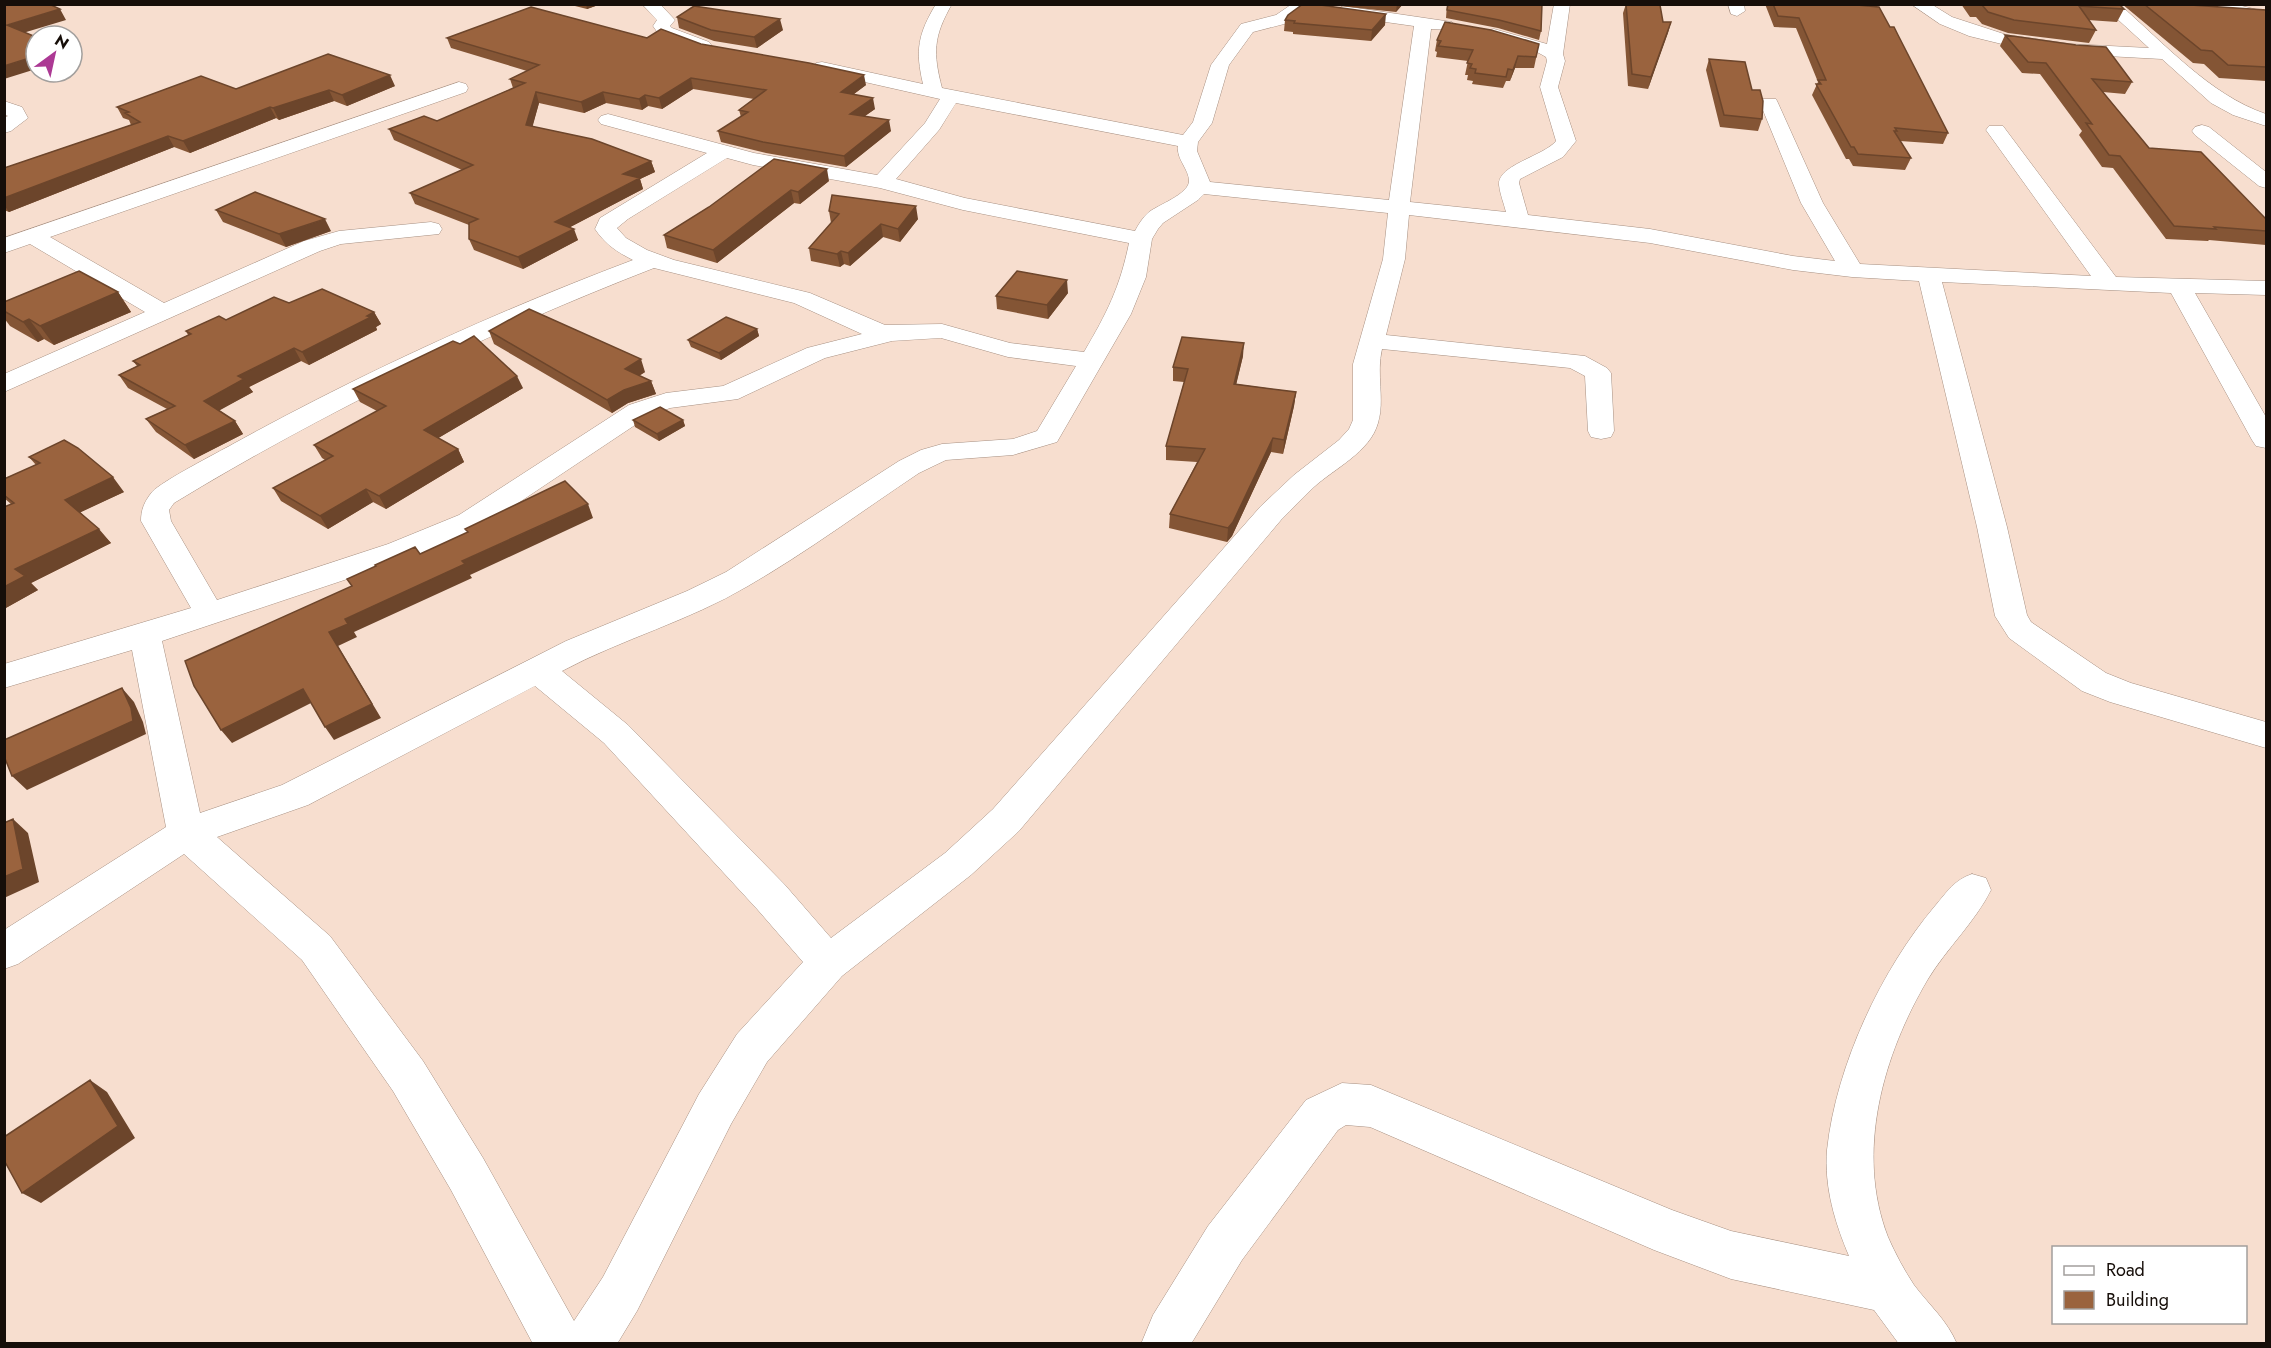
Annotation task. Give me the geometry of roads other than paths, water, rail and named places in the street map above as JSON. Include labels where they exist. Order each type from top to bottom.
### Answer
[{"type":"street","points":[[650,4],[672,16],[661,26],[666,32],[687,41],[720,50]]},
{"type":"street","points":[[882,182],[932,126],[943,94],[927,57],[927,36],[944,4]]},
{"type":"street","points":[[1519,220],[1509,183],[1511,176],[1555,154],[1566,141],[1549,87],[1556,61],[1554,54],[1562,4]]},
{"type":"street","points":[[1919,4],[1951,23],[2004,40],[2037,45],[2165,54]]},
{"type":"street","points":[[2109,4],[2218,99],[2240,111],[2266,120]]},
{"type":"street","points":[[2216,4],[2253,16],[2266,17]]},
{"type":"street","points":[[4,952],[186,833],[295,795],[577,649],[698,599],[736,579],[909,466],[931,456],[952,451],[1015,448],[1047,436],[1119,314],[1134,278],[1141,239],[1155,218],[1191,196],[1199,187],[1200,179],[1187,151],[1188,142],[1202,123],[1220,65],[1241,33],[1247,28],[1319,7],[1472,30],[1518,40],[1554,54]]},
{"type":"street","points":[[588,1344],[620,1294],[716,1109],[752,1048],[828,963],[958,864],[1006,820],[1271,513],[1304,481],[1356,439],[1362,431],[1366,420],[1366,364],[1395,259],[1399,208],[1424,22]]},
{"type":"street","points":[[807,64],[943,94],[1188,142]]},
{"type":"street","points":[[4,246],[459,88]]},
{"type":"street","points":[[1769,103],[1812,203],[1852,270]]},
{"type":"street","points":[[4,107],[15,111],[18,118],[4,127]]},
{"type":"street","points":[[608,120],[723,152],[882,182],[963,204],[1141,239]]},
{"type":"street","points":[[1996,130],[2109,284]]},
{"type":"street","points":[[2202,131],[2266,182]]},
{"type":"street","points":[[723,152],[608,223],[606,229],[609,236],[622,245],[654,260],[714,278],[802,298],[872,329],[892,334]]},
{"type":"street","points":[[1199,187],[1650,236],[1793,263],[1852,270],[2109,284],[2266,288]]},
{"type":"street","points":[[4,384],[312,246],[339,238],[431,229]]},
{"type":"street","points":[[32,236],[162,312]]},
{"type":"street","points":[[210,614],[156,521],[155,510],[163,497],[362,387],[568,292],[654,260]]},
{"type":"street","points":[[1929,275],[1989,515],[2011,615],[2020,630],[2094,682],[2122,693],[2266,735]]},
{"type":"street","points":[[2180,287],[2266,440]]},
{"type":"street","points":[[4,676],[145,635],[440,536],[469,522],[638,411],[666,401],[729,393],[816,353],[892,334],[942,331],[1008,350],[1092,360]]},
{"type":"street","points":[[1373,341],[1576,361],[1598,373],[1601,431]]},
{"type":"street","points":[[145,635],[186,833],[316,948],[408,1076],[467,1174],[560,1344]]},
{"type":"street","points":[[538,670],[616,735],[771,897],[828,963]]},
{"type":"street","points":[[1932,1344],[1888,1289],[1866,1244],[1850,1179],[1851,1138],[1864,1082],[1891,1010],[1928,945],[1972,891]]},
{"type":"street","points":[[1166,1344],[1170,1332],[1225,1243],[1322,1115],[1342,1104],[1371,1106],[1671,1233],[1731,1255],[1888,1289]]}]
